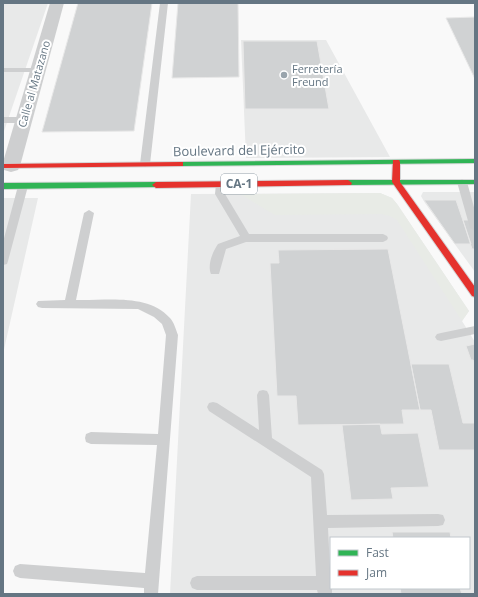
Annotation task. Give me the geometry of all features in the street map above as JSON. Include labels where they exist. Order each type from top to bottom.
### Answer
[{"type":"main road","name":"Boulevard del Ejército","points":[[6,168],[145,164],[475,161]]},
{"type":"main road","points":[[396,162],[396,182],[475,294]]},
{"type":"main road","name":"CA-1","points":[[3,186],[475,182]]},
{"type":"street","name":"Calle al Matazano","points":[[6,168],[24,120],[57,3]]},
{"type":"lane","points":[[145,164],[164,3]]},
{"type":"lane","points":[[3,70],[37,70]]},
{"type":"lane","points":[[3,120],[24,120]]},
{"type":"lane","points":[[462,182],[475,228]]},
{"type":"lane","points":[[220,184],[220,194],[246,238]]},
{"type":"lane","points":[[3,261],[8,226],[23,186]]},
{"type":"lane","points":[[69,305],[89,213]]},
{"type":"lane","points":[[215,271],[217,252],[222,246],[246,238],[383,238]]},
{"type":"lane","points":[[20,571],[152,587],[172,336],[167,322],[158,314],[139,305],[42,304]]},
{"type":"lane","points":[[441,337],[475,330]]},
{"type":"lane","points":[[263,395],[266,441]]},
{"type":"lane","points":[[197,583],[327,587],[320,522],[317,474],[213,407]]},
{"type":"lane","points":[[91,438],[164,440]]},
{"type":"lane","points":[[320,522],[438,520]]},
{"type":"shaded area","points":[[3,3],[48,3],[3,134]]},
{"type":"shaded area","points":[[241,40],[326,40],[390,157],[246,158]]},
{"type":"shaded area","points":[[423,192],[475,192],[475,272],[425,203],[421,196]]},
{"type":"shaded area","points":[[380,193],[392,198],[469,311],[462,321],[475,342],[475,594],[170,594],[191,194]]},
{"type":"shaded area","points":[[380,193],[392,198],[397,204],[469,311],[462,321],[397,220],[390,216],[381,214],[275,215],[240,194]]},
{"type":"shaded area","points":[[3,198],[38,198],[3,354]]},
{"type":"building","points":[[78,3],[152,3],[134,131],[42,132]]},
{"type":"building","points":[[178,3],[238,3],[239,77],[172,78]]},
{"type":"building","points":[[475,17],[475,79],[446,18]]},
{"type":"building","name":"Ferretería Freund","points":[[243,41],[317,41],[329,109],[245,109]]},
{"type":"building","points":[[424,200],[456,200],[471,244],[455,244]]},
{"type":"building","points":[[463,220],[475,220],[475,249],[472,249]]},
{"type":"building","points":[[388,249],[420,410],[402,410],[404,424],[298,425],[296,396],[277,396],[270,263],[279,263],[278,250]]},
{"type":"building","points":[[475,344],[475,363],[471,360],[466,346]]},
{"type":"building","points":[[411,364],[449,364],[463,423],[475,423],[475,450],[439,450],[431,410],[420,410]]},
{"type":"building","points":[[380,424],[382,434],[418,433],[429,487],[391,488],[393,499],[351,500],[342,425]]},
{"type":"building","points":[[392,532],[450,532],[451,537],[393,537]]},
{"type":"building","points":[[400,589],[460,589],[462,594],[401,594]]},
{"type":"traffic: fast","points":[[180,164],[475,161]]},
{"type":"traffic: fast","points":[[348,183],[475,182]]},
{"type":"traffic: fast","points":[[3,186],[156,185]]},
{"type":"traffic: jam","points":[[396,162],[396,182],[475,294]]},
{"type":"traffic: jam","points":[[3,166],[180,164]]},
{"type":"traffic: jam","points":[[156,185],[348,183]]},
{"type":"place","name":"Ferretería Freund","points":[[284,75]]}]
